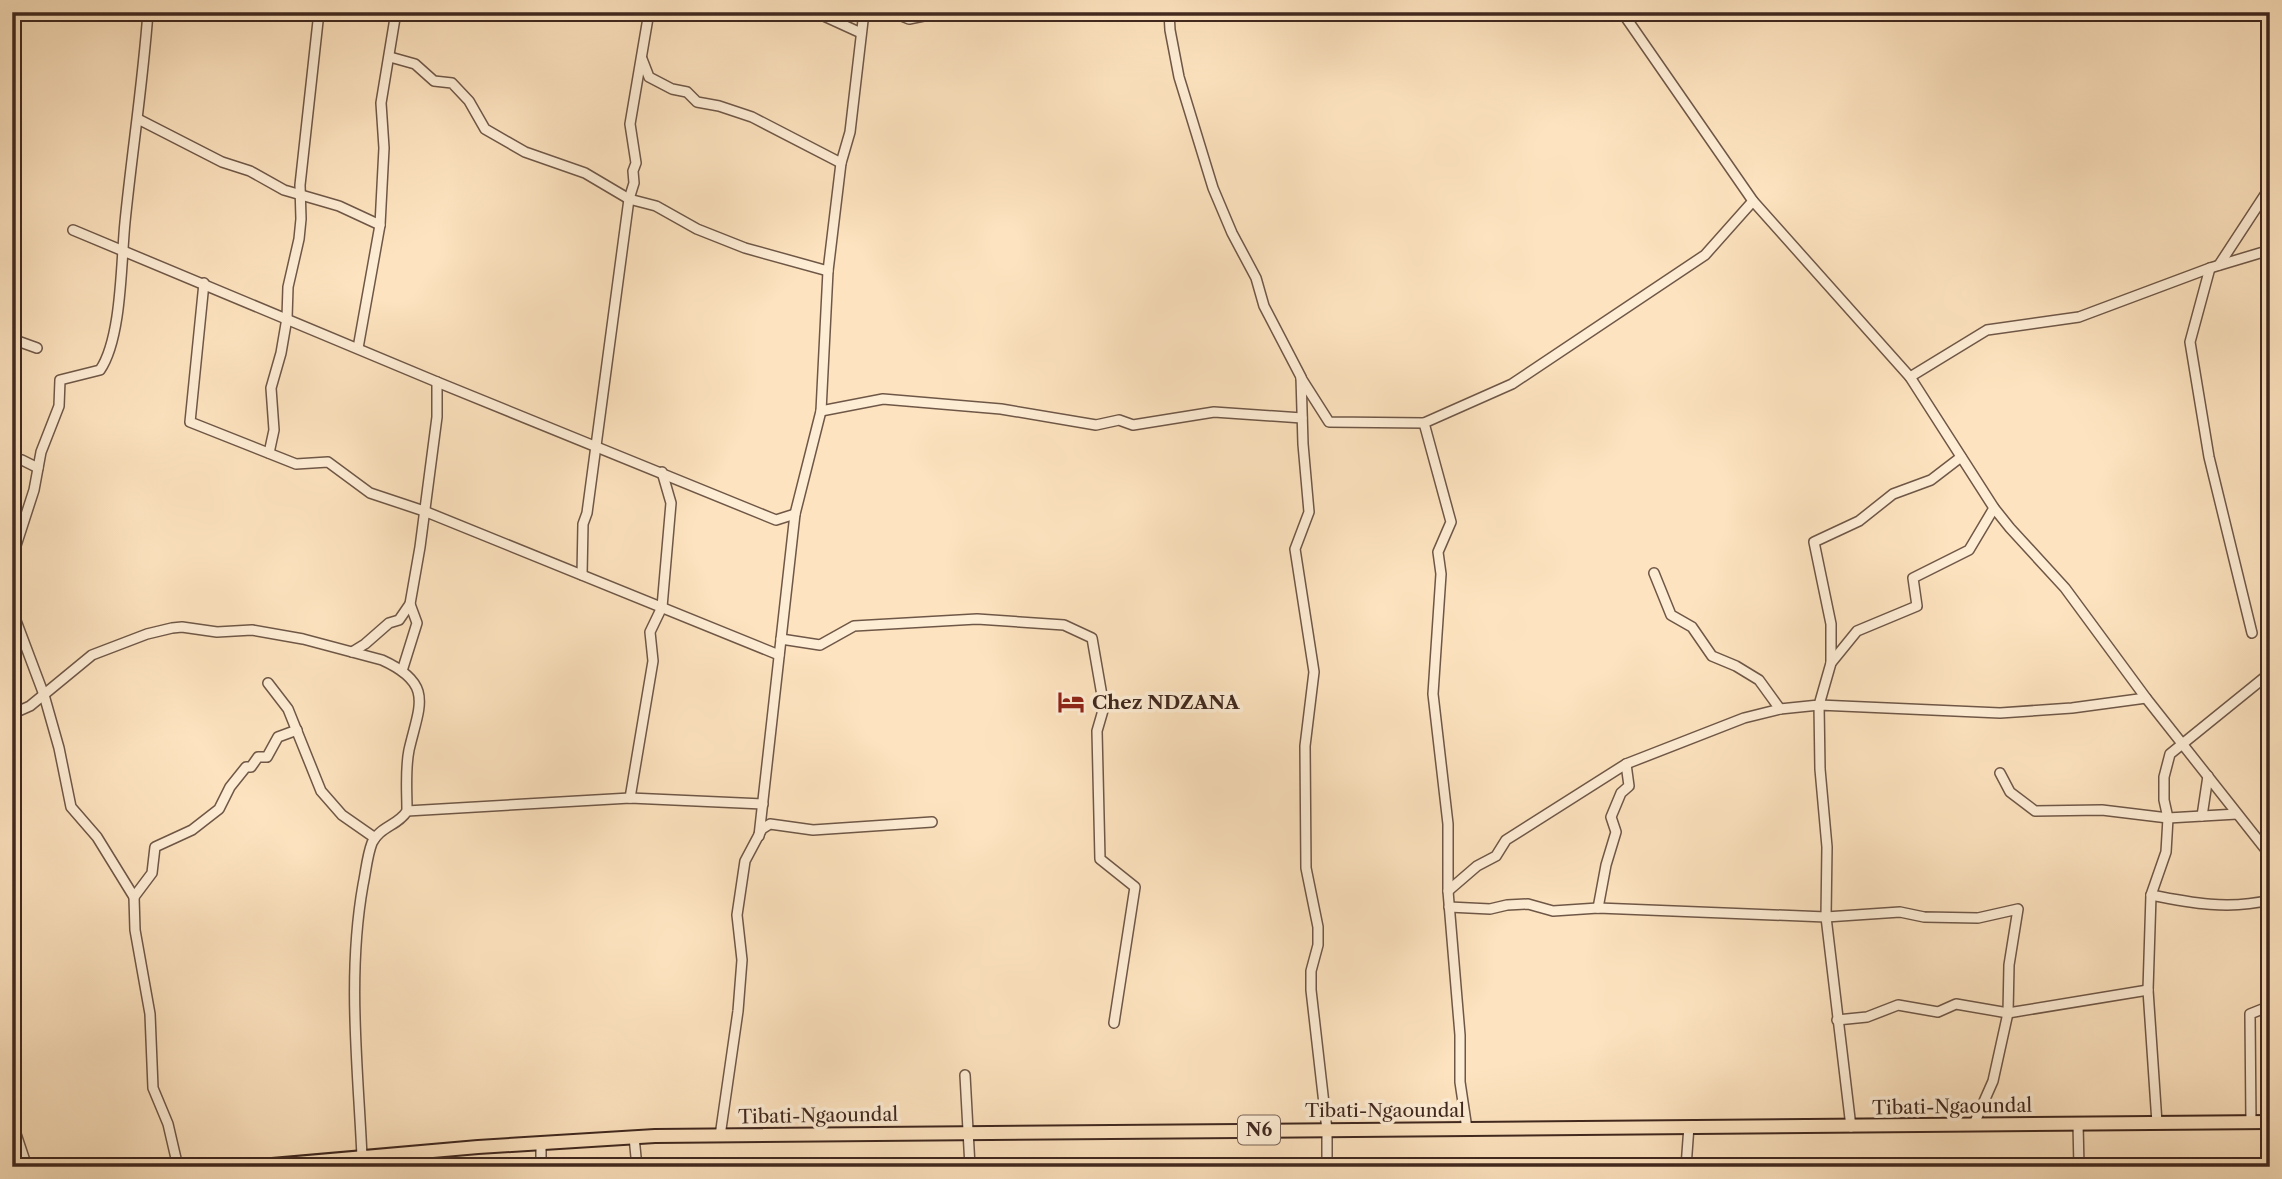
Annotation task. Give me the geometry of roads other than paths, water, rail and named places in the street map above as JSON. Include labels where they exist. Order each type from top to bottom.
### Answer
[{"type":"highway","name":"Tibati-Ngaoundal","points":[[250,1167],[541,1144],[720,1136],[2270,1122]]},
{"type":"street","points":[[12,558],[30,506],[41,452],[59,406],[60,380],[100,370],[105,362],[114,327],[148,12]]},
{"type":"street","points":[[269,453],[274,430],[271,388],[281,352],[287,318],[288,287],[301,219],[305,123],[319,12]]},
{"type":"street","points":[[358,348],[380,225],[384,148],[381,103],[396,12]]},
{"type":"street","points":[[582,575],[583,524],[597,446],[629,199],[634,183],[633,171],[636,163],[630,124],[649,12]]},
{"type":"street","points":[[815,12],[860,33]]},
{"type":"street","points":[[759,836],[795,514],[821,411],[828,271],[841,163],[850,132],[864,12]]},
{"type":"street","points":[[892,12],[909,19],[943,12]]},
{"type":"street","points":[[1169,12],[1179,77],[1213,188],[1232,233],[1256,278],[1265,306],[1301,377],[1329,422],[1424,423],[1511,384],[1705,255],[1753,201]]},
{"type":"street","points":[[1622,12],[1753,201],[1910,377],[1994,508],[2066,588],[2146,698],[2270,855]]},
{"type":"street","points":[[390,57],[415,64],[434,81],[452,83],[469,101],[485,130],[525,152],[585,173],[629,199],[656,206],[698,229],[745,248],[828,271]]},
{"type":"street","points":[[642,58],[649,78],[672,89],[687,92],[697,102],[751,117],[841,163]]},
{"type":"street","points":[[138,119],[284,190],[339,206],[380,225]]},
{"type":"street","points":[[2252,633],[2210,457],[2190,342],[2214,266],[2270,187]]},
{"type":"street","points":[[73,230],[776,520],[795,514]]},
{"type":"street","points":[[1910,377],[1987,330],[2079,317],[2214,266],[2270,250]]},
{"type":"street","points":[[204,283],[190,422],[296,464],[328,462],[370,493],[424,511],[779,655]]},
{"type":"street","points":[[12,339],[37,348]]},
{"type":"street","points":[[1301,377],[1309,512],[1295,549],[1314,672],[1306,746],[1306,867],[1318,927],[1311,990],[1327,1130],[1327,1167]]},
{"type":"street","points":[[352,652],[389,623],[399,620],[410,604],[437,416],[438,382]]},
{"type":"street","points":[[821,411],[883,399],[1012,410],[1096,425],[1119,420],[1133,425],[1214,412],[1302,418]]},
{"type":"street","points":[[1424,423],[1451,522],[1438,551],[1441,574],[1433,694],[1448,824],[1448,891],[1460,1035],[1460,1082],[1467,1129]]},
{"type":"street","points":[[1851,1127],[1826,917],[1827,847],[1820,769],[1819,705],[1831,663],[1831,624],[1814,542],[1858,521],[1893,494],[1931,480],[1961,457]]},
{"type":"street","points":[[12,459],[22,460],[38,468]]},
{"type":"street","points":[[630,797],[653,661],[650,632],[662,607],[671,503],[662,472]]},
{"type":"street","points":[[1831,663],[1857,631],[1917,606],[1913,578],[1969,550],[1994,508]]},
{"type":"street","points":[[1654,573],[1671,615],[1692,627],[1712,656],[1759,680],[1780,709]]},
{"type":"street","points":[[402,671],[417,624],[410,604]]},
{"type":"street","points":[[12,610],[44,695],[59,748],[71,807],[97,836],[134,897],[135,930],[150,1014],[153,1088],[168,1124],[178,1167]]},
{"type":"street","points":[[781,639],[820,645],[855,626],[977,619],[1064,625],[1091,638],[1104,706],[1097,731],[1100,859],[1135,887],[1114,1023]]},
{"type":"street","points":[[12,714],[30,706],[92,655],[147,634],[183,627],[216,632],[252,630],[303,639],[382,660],[412,680],[420,694],[407,766],[407,811],[375,838],[364,880],[354,953],[362,1157]]},
{"type":"street","points":[[2157,1123],[2148,990],[2151,895],[2166,852],[2168,818],[2164,800],[2164,776],[2170,754],[2270,673]]},
{"type":"street","points":[[268,682],[288,709],[321,791],[342,815],[375,838]]},
{"type":"street","points":[[1448,891],[1477,866],[1496,856],[1506,840],[1626,764],[1744,718],[1780,709],[1819,705],[2000,713],[2072,708],[2146,698]]},
{"type":"street","points":[[134,897],[152,873],[155,846],[192,830],[219,809],[230,787],[246,767],[251,767],[258,757],[267,757],[278,737],[297,730]]},
{"type":"street","points":[[1598,908],[1606,865],[1616,832],[1611,817],[1621,793],[1629,786],[1626,764]]},
{"type":"street","points":[[2000,773],[2010,792],[2035,811],[2102,810],[2168,818],[2237,814]]},
{"type":"street","points":[[2202,816],[2208,776]]},
{"type":"street","points":[[407,811],[630,797],[763,804]]},
{"type":"street","points":[[720,1136],[738,1011],[742,960],[737,915],[745,861],[762,830],[770,824],[813,830],[932,822]]},
{"type":"street","points":[[2151,895],[2204,905],[2250,905],[2270,900]]},
{"type":"street","points":[[1449,907],[1490,909],[1528,904],[1553,911],[1598,908],[1826,917],[1900,912],[1924,917],[1978,918],[2018,909],[2009,965],[2008,1013],[1993,1081],[1974,1124]]},
{"type":"street","points":[[1838,1020],[1867,1017],[1898,1005],[1938,1012],[1956,1004],[2008,1013],[2148,990]]},
{"type":"street","points":[[2251,1122],[2250,1014],[2270,1006]]},
{"type":"street","points":[[965,1075],[970,1167]]},
{"type":"street","points":[[12,1122],[27,1167]]},
{"type":"street","points":[[2078,1124],[2079,1167]]},
{"type":"street","points":[[1686,1167],[1689,1126]]},
{"type":"street","points":[[634,1138],[637,1167]]},
{"type":"street","points":[[541,1144],[541,1167]]},
{"type":"place","name":"Chez NDZANA","points":[[1071,702]]}]
